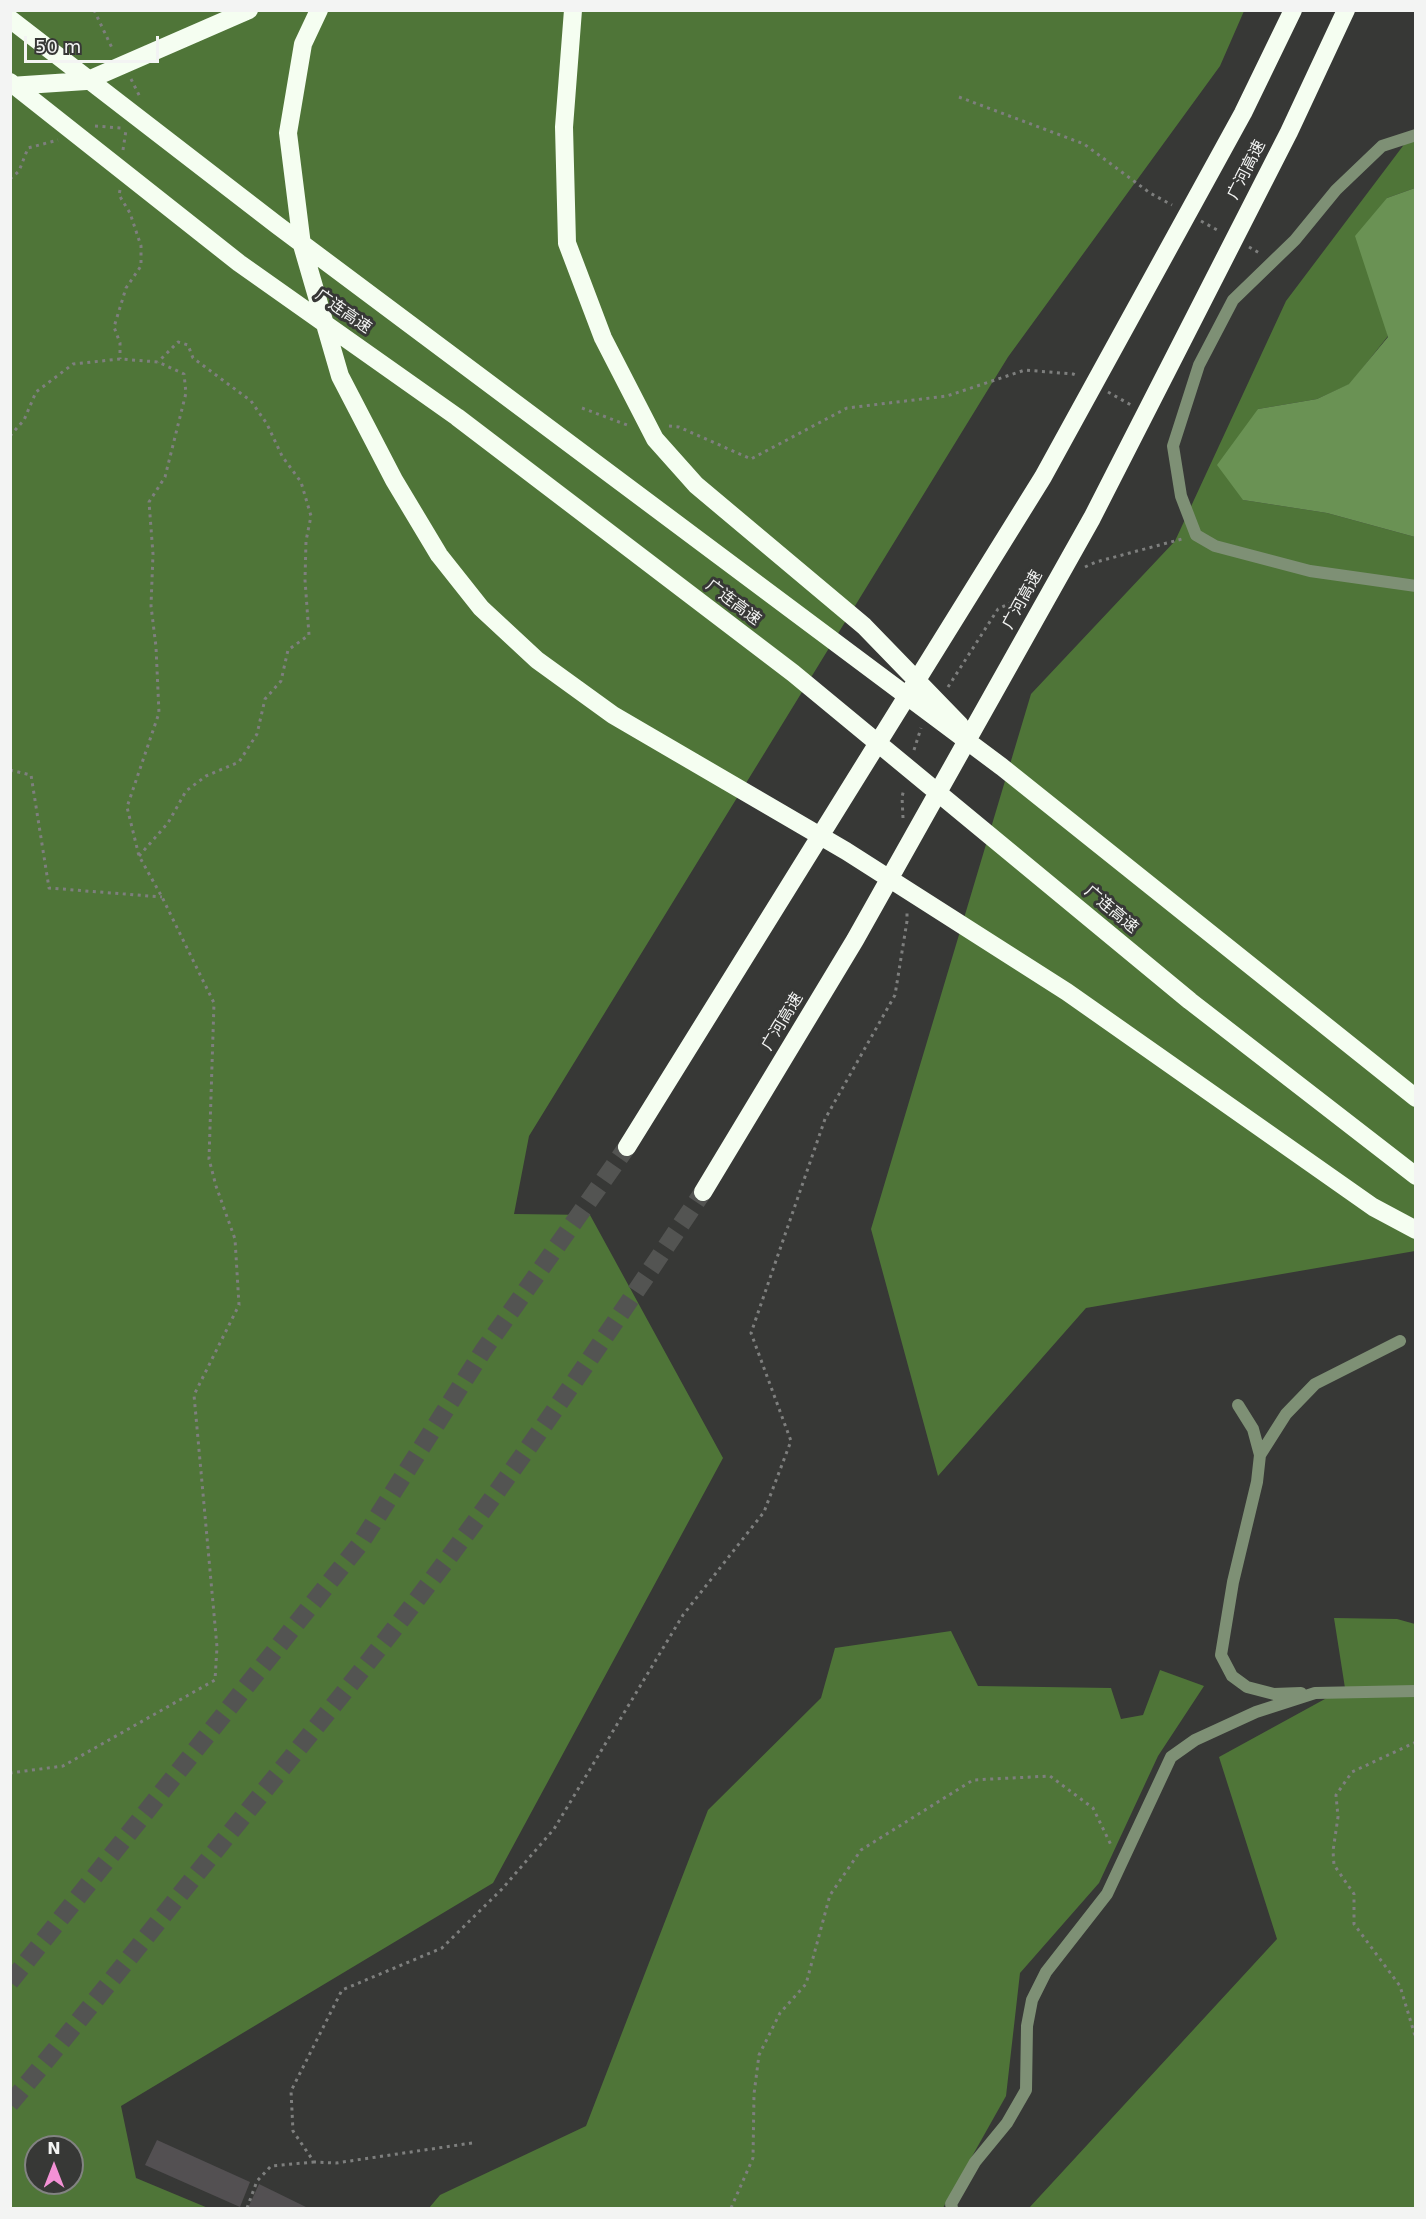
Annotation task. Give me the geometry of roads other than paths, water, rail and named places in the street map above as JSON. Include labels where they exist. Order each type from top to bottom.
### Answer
[{"type":"highway","points":[[10,84],[86,81],[249,10]]},
{"type":"highway","points":[[319,10],[303,44],[288,133],[302,245],[340,376],[394,480],[439,555],[481,608],[537,660],[613,715],[846,851],[1067,993],[1373,1207],[1416,1230]]},
{"type":"highway","points":[[573,10],[564,128],[567,243],[603,338],[655,439],[696,484],[864,626],[1002,767]]},
{"type":"highway","name":"广河高速","points":[[627,1147],[1043,477],[1244,112],[1293,10]]},
{"type":"highway","name":"广河高速","points":[[703,1192],[831,980],[1092,518],[1289,132],[1346,10]]},
{"type":"highway","name":"广连高速","points":[[10,19],[276,225],[1002,767],[1416,1098]]},
{"type":"highway","name":"广连高速","points":[[10,84],[239,263],[457,417],[793,673],[1190,1001],[1416,1176]]},
{"type":"street","points":[[1416,135],[1382,146],[1336,190],[1295,240],[1233,300],[1198,365],[1173,446],[1181,496],[1196,535],[1215,546],[1310,571],[1416,586]]},
{"type":"street","points":[[1260,1455],[1286,1414],[1314,1384],[1400,1341]]},
{"type":"street","points":[[1238,1405],[1253,1429],[1260,1455],[1257,1482],[1233,1582],[1221,1655],[1232,1676],[1247,1687],[1274,1694],[1416,1691]]},
{"type":"street","points":[[952,2208],[951,2204],[975,2162],[1007,2123],[1026,2090],[1027,2026],[1032,2000],[1046,1972],[1107,1894],[1171,1757],[1195,1740],[1256,1712],[1314,1693]]},
{"type":"tunnel","points":[[10,1982],[360,1544],[483,1351],[627,1147]]},
{"type":"tunnel","points":[[10,2104],[416,1601],[545,1424],[703,1192]]}]
